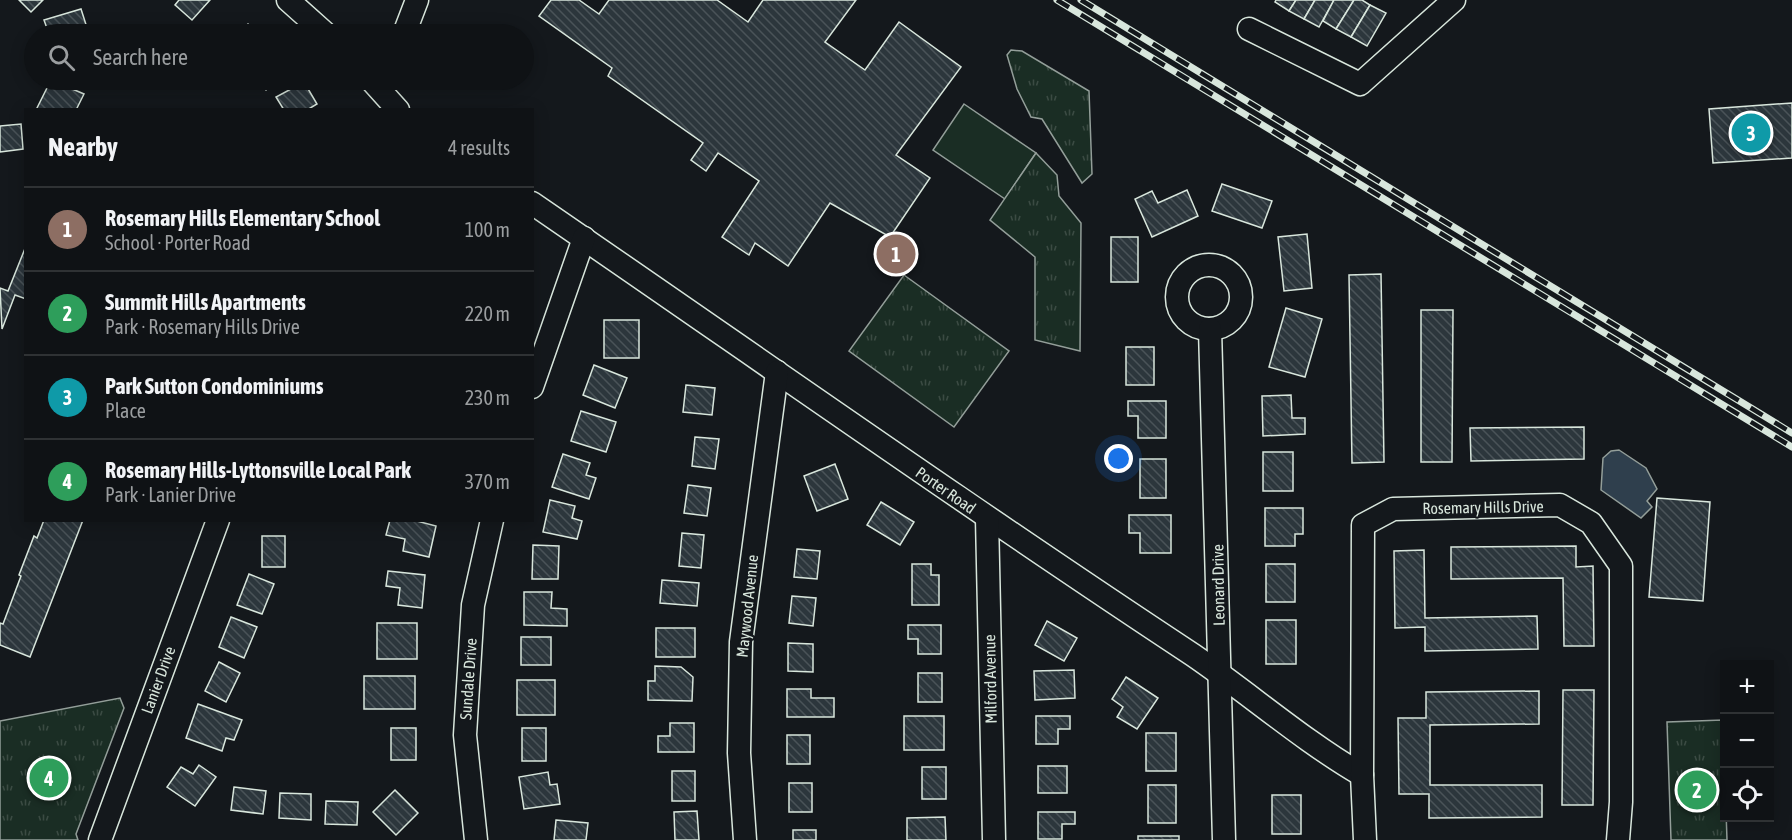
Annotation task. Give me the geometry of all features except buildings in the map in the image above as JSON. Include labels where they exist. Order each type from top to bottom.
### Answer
[{"type":"street","points":[[288,0],[315,24]]},
{"type":"street","points":[[408,24],[417,0]]},
{"type":"street","points":[[1249,28],[1360,84],[1454,0]]},
{"type":"street","points":[[379,90],[396,108]]},
{"type":"street","name":"Porter Road","points":[[534,204],[987,518],[1219,673],[1330,756],[1362,775]]},
{"type":"street","points":[[534,381],[584,238]]},
{"type":"street","name":"Leonard Drive","points":[[1210,329],[1224,840]]},
{"type":"street","name":"Maywood Avenue","points":[[745,840],[739,753],[741,642],[777,372]]},
{"type":"street","name":"Rosemary Hills Drive","points":[[1365,840],[1362,775],[1363,525],[1394,508],[1560,505],[1591,523],[1620,566],[1621,802],[1618,840]]},
{"type":"street","name":"Milford Avenue","points":[[987,518],[994,840]]},
{"type":"street","name":"Lanier Drive","points":[[108,838],[217,522]]},
{"type":"street","name":"Sundale Drive","points":[[476,840],[465,735],[473,605],[492,522]]},
{"type":"green space","points":[[1011,50],[1022,51],[1089,91],[1092,174],[1082,183],[1042,119],[1031,117],[1017,89],[1007,55]]},
{"type":"green space","points":[[964,104],[1036,153],[1005,199],[933,150]]},
{"type":"green space","points":[[1036,153],[1057,175],[1059,196],[1081,223],[1080,351],[1035,340],[1035,257],[990,220]]},
{"type":"green space","points":[[904,275],[1009,351],[954,427],[849,351]]},
{"type":"green space","points":[[120,698],[124,708],[76,834],[78,840],[0,840],[0,721]]},
{"type":"green space","points":[[1720,720],[1720,822],[1726,822],[1727,840],[1671,840],[1667,722]]},
{"type":"water","points":[[1619,450],[1646,468],[1657,489],[1647,501],[1652,507],[1641,518],[1601,490],[1603,458],[1611,451]]},
{"type":"railway","points":[[1057,0],[1792,447]]},
{"type":"railway","points":[[1081,0],[1792,433]]},
{"type":"place","name":"Park Sutton Condominiums","points":[[1751,133]]},
{"type":"place","name":"Rosemary Hills Elementary School","points":[[896,254]]},
{"type":"place","name":"Rosemary Hills-Lyttonsville Local Park","points":[[49,778]]},
{"type":"place","name":"Summit Hills Apartments","points":[[1697,790]]}]
